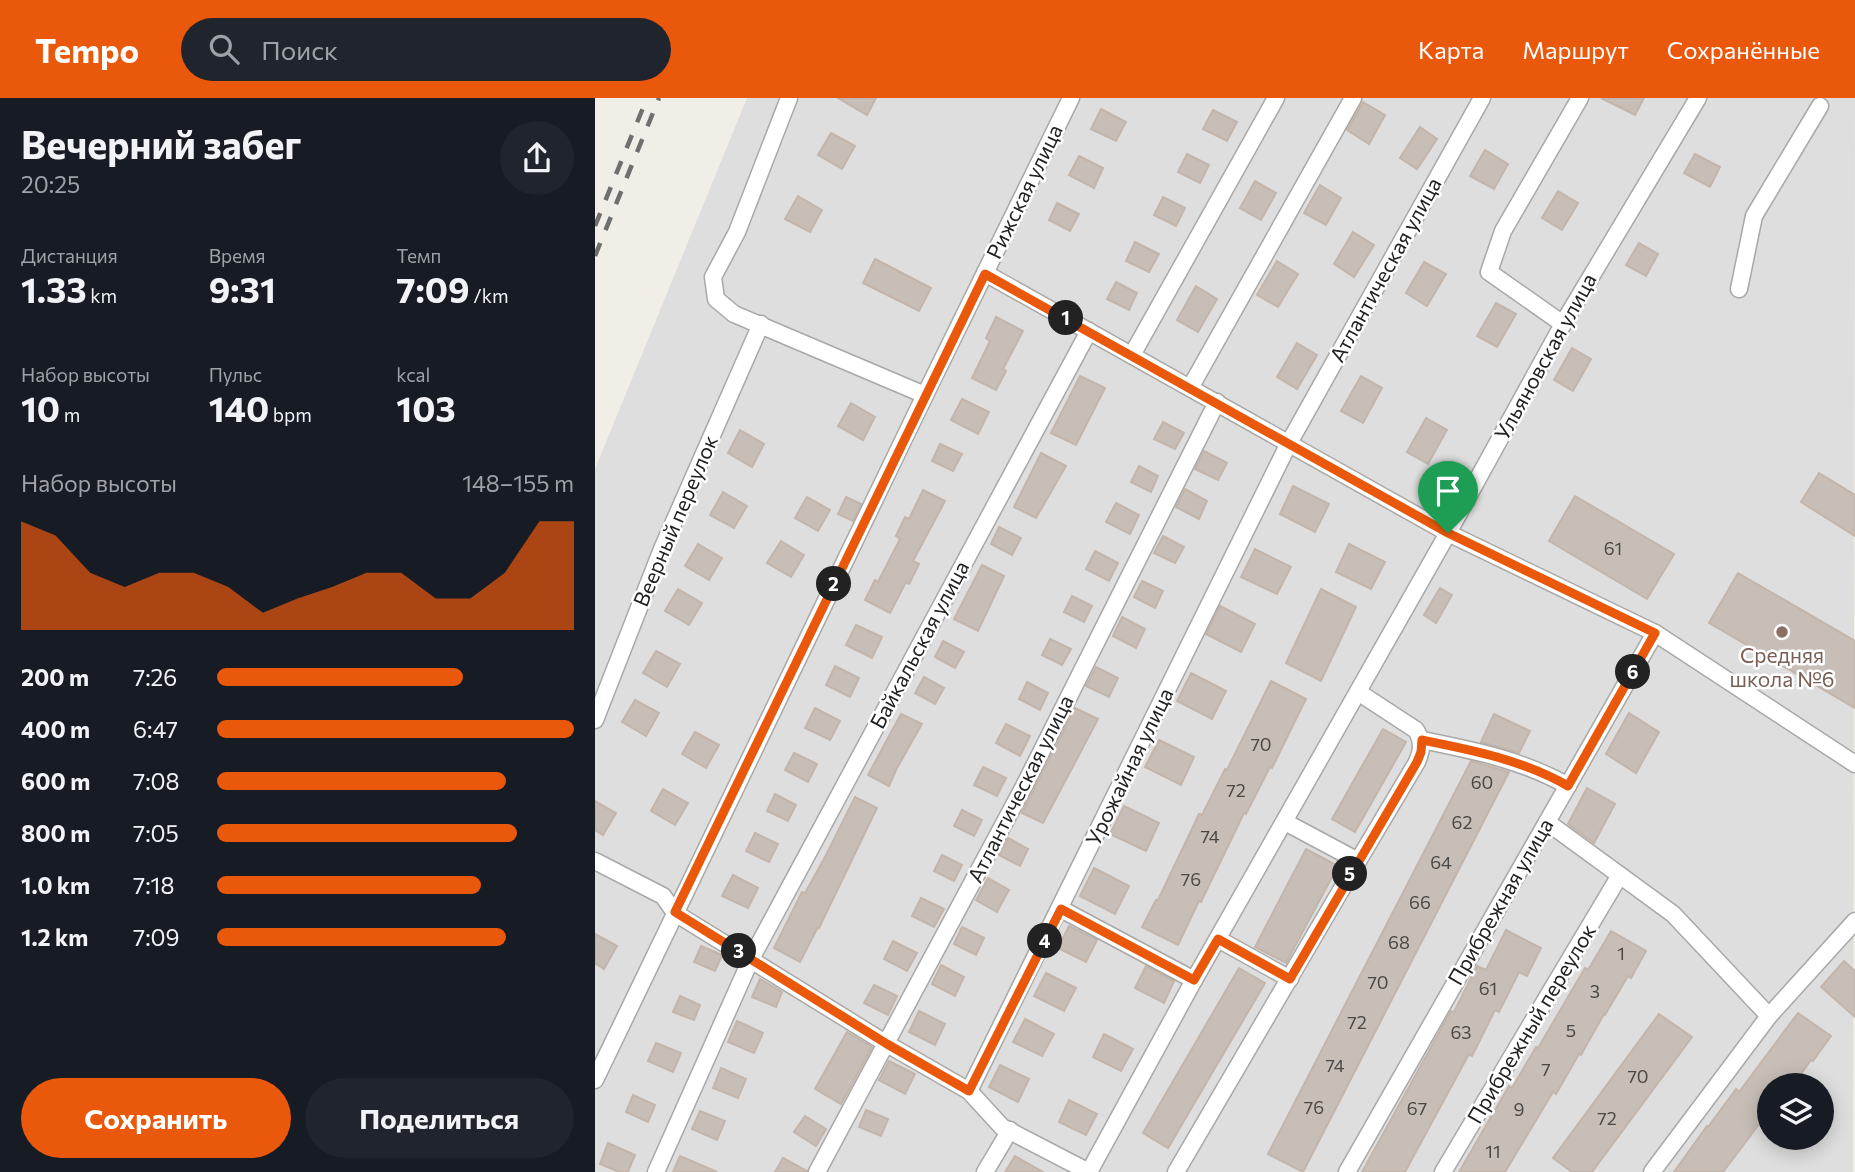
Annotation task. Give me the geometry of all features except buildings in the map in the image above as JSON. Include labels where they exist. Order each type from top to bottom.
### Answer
[{"type":"street","points":[[789,98],[737,232],[713,277],[716,299],[734,314],[925,395]]},
{"type":"street","name":"Рижская улица","points":[[595,1080],[1071,98]]},
{"type":"street","points":[[1132,355],[1276,98]]},
{"type":"street","points":[[1190,388],[1353,98]]},
{"type":"street","name":"Атлантическая улица","points":[[1289,443],[1482,98]]},
{"type":"street","points":[[1563,324],[1489,272],[1503,231],[1580,98]]},
{"type":"street","name":"Ульяновская улица","points":[[1089,1172],[1563,324],[1698,98]]},
{"type":"street","points":[[1739,289],[1754,216],[1819,101]]},
{"type":"street","points":[[985,274],[1448,533],[1655,633],[1855,764]]},
{"type":"street","name":"Веерный переулок","points":[[595,720],[662,550],[761,324]]},
{"type":"street","name":"Байкальская улица","points":[[656,1172],[751,959],[1089,331]]},
{"type":"street","name":"Атлантическая улица","points":[[817,1172],[1023,788],[1217,402]]},
{"type":"street","name":"Урожайная улица","points":[[969,1091],[1289,443]]},
{"type":"street","name":"Прибрежная улица","points":[[1347,1172],[1655,633]]},
{"type":"street","points":[[1176,1172],[1421,752],[1422,740],[1416,730],[1358,692]]},
{"type":"street","points":[[1422,740],[1523,764],[1568,786]]},
{"type":"street","points":[[1285,822],[1358,861]]},
{"type":"street","points":[[1547,822],[1673,914],[1769,1016]]},
{"type":"street","points":[[595,861],[663,896],[675,912],[887,1044],[969,1091],[1002,1127],[1089,1172]]},
{"type":"street","name":"Прибрежный переулок","points":[[1443,1172],[1620,875]]},
{"type":"street","points":[[1061,909],[1194,980]]},
{"type":"street","points":[[1652,1172],[1769,1016],[1855,921]]},
{"type":"street","points":[[1218,939],[1290,979]]},
{"type":"street","points":[[985,1172],[1010,1130]]},
{"type":"shaded area","points":[[747,98],[1855,98],[1853,1172],[595,1172],[595,469]]},
{"type":"railway","points":[[595,226],[647,98]]},
{"type":"railway","points":[[595,256],[659,98]]},
{"type":"place","name":"Средняя школа №6","points":[[1782,632]]},
{"type":"route","points":[[985,274],[1448,533],[1655,633],[1568,786],[1523,764],[1422,740],[1417,762],[1290,979],[1218,939],[1194,980],[1061,909],[969,1091],[887,1044],[675,912],[985,274]]}]
